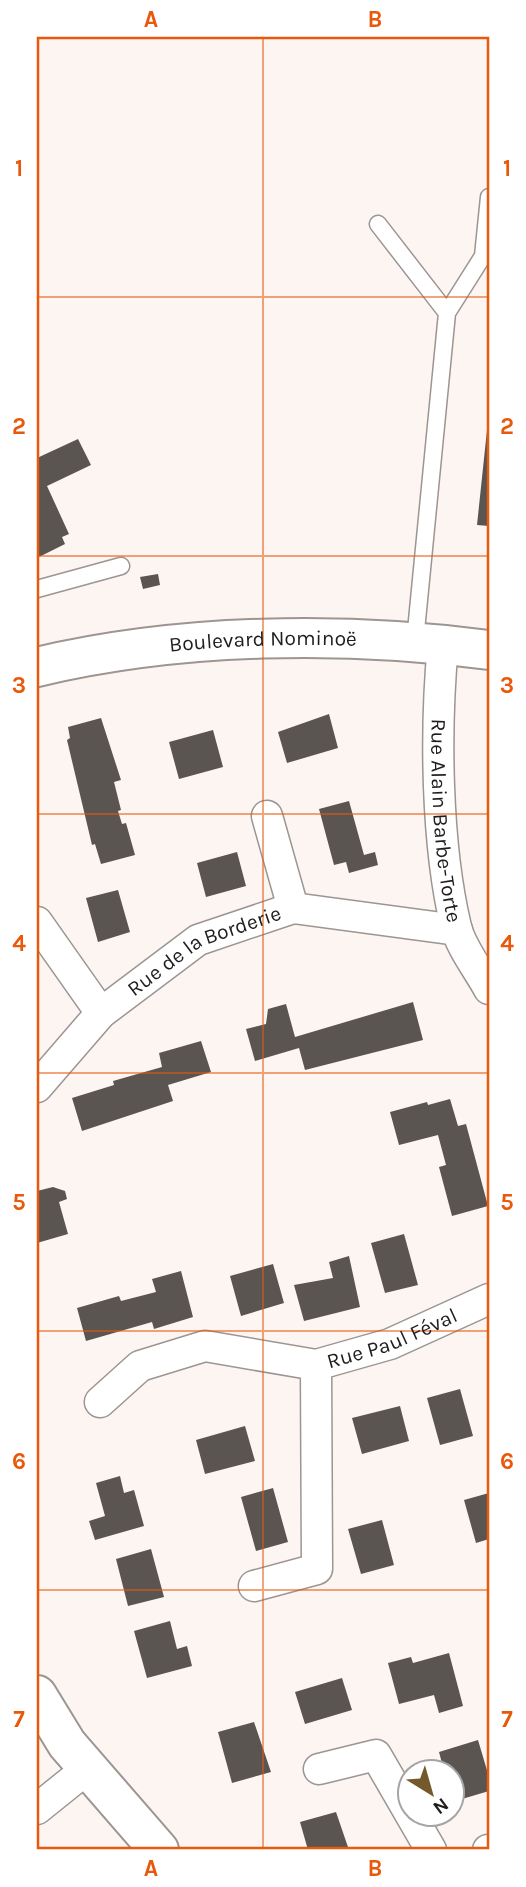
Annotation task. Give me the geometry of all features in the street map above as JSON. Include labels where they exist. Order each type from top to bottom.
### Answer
[{"type":"street","name":"Boulevard Nominoë","points":[[37,667],[142,649],[261,640],[429,643],[489,650]]},
{"type":"street","name":"Rue Alain Barbe-Torte","points":[[429,643],[438,695],[443,837],[457,930],[489,989]]},
{"type":"street","points":[[267,816],[293,908]]},
{"type":"street","name":"Rue de la Borderie","points":[[37,1087],[101,1013],[198,940],[293,908],[457,930]]},
{"type":"street","points":[[37,922],[101,1013]]},
{"type":"street","name":"Rue Paul Féval","points":[[100,1402],[140,1366],[205,1346],[316,1365],[390,1344],[489,1299]]},
{"type":"street","points":[[254,1586],[317,1569],[316,1365]]},
{"type":"street","points":[[37,1695],[78,1756],[159,1850]]},
{"type":"street","points":[[37,1722],[78,1756]]},
{"type":"street","points":[[319,1769],[376,1755],[431,1850]]},
{"type":"street","points":[[37,1810],[78,1756]]},
{"type":"lane","points":[[429,643],[447,313],[482,256],[489,197]]},
{"type":"lane","points":[[378,224],[447,313]]},
{"type":"lane","points":[[37,589],[121,566]]},
{"type":"building","points":[[487,430],[489,431],[489,526],[477,525]]},
{"type":"building","points":[[78,439],[91,465],[47,486],[69,534],[62,537],[65,544],[37,558],[37,458]]},
{"type":"building","points":[[158,574],[160,585],[143,589],[140,577]]},
{"type":"building","points":[[329,714],[338,748],[287,763],[278,732]]},
{"type":"building","points":[[101,718],[121,780],[114,782],[121,810],[118,811],[122,824],[126,823],[135,855],[101,864],[95,844],[92,845],[67,740],[70,738],[68,727]]},
{"type":"building","points":[[213,730],[223,767],[179,779],[169,742]]},
{"type":"building","points":[[349,801],[364,855],[375,852],[378,865],[349,873],[346,862],[334,865],[319,809]]},
{"type":"building","points":[[237,852],[246,886],[206,897],[197,863]]},
{"type":"building","points":[[118,890],[130,932],[98,942],[86,898]]},
{"type":"building","points":[[413,1002],[423,1040],[305,1070],[299,1048],[255,1061],[246,1029],[266,1024],[268,1009],[286,1004],[295,1037]]},
{"type":"building","points":[[201,1041],[211,1072],[168,1085],[173,1101],[82,1131],[72,1098],[114,1085],[113,1081],[162,1067],[159,1053]]},
{"type":"building","points":[[450,1099],[458,1126],[466,1124],[488,1206],[452,1216],[439,1167],[446,1165],[438,1135],[399,1145],[390,1112]]},
{"type":"building","points":[[53,1187],[65,1191],[67,1199],[59,1202],[68,1234],[37,1243],[37,1191]]},
{"type":"building","points":[[404,1234],[418,1285],[385,1293],[371,1243]]},
{"type":"building","points":[[349,1256],[360,1307],[304,1321],[294,1285],[333,1278],[329,1262]]},
{"type":"building","points":[[273,1264],[284,1303],[241,1316],[230,1276]]},
{"type":"building","points":[[181,1271],[193,1317],[154,1329],[152,1322],[86,1341],[77,1308],[119,1296],[121,1301],[156,1292],[152,1279]]},
{"type":"building","points":[[460,1389],[473,1436],[440,1445],[427,1398]]},
{"type":"building","points":[[400,1406],[409,1441],[362,1454],[352,1418]]},
{"type":"building","points":[[245,1426],[255,1461],[205,1474],[196,1440]]},
{"type":"building","points":[[120,1476],[124,1493],[134,1490],[144,1526],[95,1540],[89,1521],[105,1516],[96,1483]]},
{"type":"building","points":[[273,1488],[288,1542],[256,1551],[241,1497]]},
{"type":"building","points":[[489,1493],[489,1539],[476,1543],[464,1500]]},
{"type":"building","points":[[382,1520],[394,1565],[361,1574],[348,1529]]},
{"type":"building","points":[[151,1549],[164,1597],[128,1606],[116,1559]]},
{"type":"building","points":[[170,1621],[177,1649],[187,1646],[192,1666],[147,1678],[134,1631]]},
{"type":"building","points":[[449,1653],[463,1706],[439,1713],[434,1695],[399,1704],[388,1663],[411,1657],[413,1663]]},
{"type":"building","points":[[342,1678],[352,1710],[305,1724],[295,1692]]},
{"type":"building","points":[[254,1722],[271,1772],[232,1783],[218,1732]]},
{"type":"building","points":[[478,1740],[489,1777],[489,1791],[466,1798],[466,1758],[441,1758],[439,1752]]},
{"type":"building","points":[[336,1812],[349,1850],[308,1850],[300,1822]]}]
